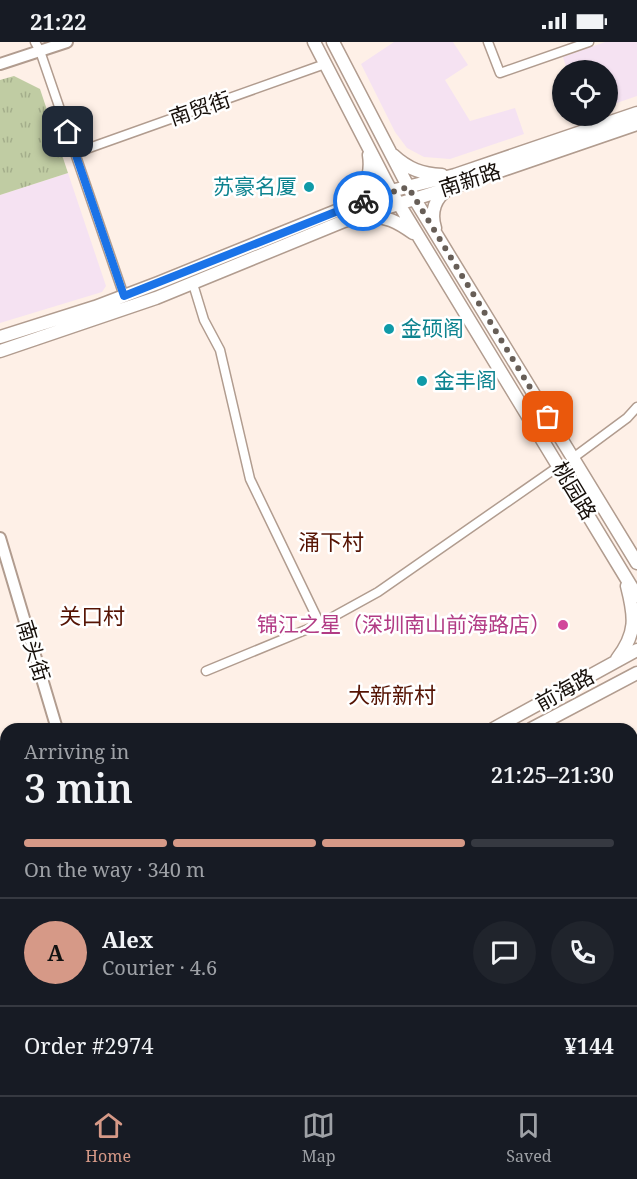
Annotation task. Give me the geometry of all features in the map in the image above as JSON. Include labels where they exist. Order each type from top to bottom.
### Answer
[{"type":"main road","name":"桃园路","points":[[314,42],[391,191],[637,596]]},
{"type":"main road","name":"桃园路","points":[[333,42],[411,192],[637,563]]},
{"type":"main road","name":"南新路","points":[[457,180],[637,113]]},
{"type":"main road","name":"南新路","points":[[0,351],[93,321],[193,284],[391,191],[411,192],[457,180],[637,124]]},
{"type":"main road","points":[[342,215],[360,194],[368,180],[370,160],[365,142]]},
{"type":"main road","points":[[385,145],[400,162],[410,168],[457,180]]},
{"type":"main road","points":[[438,237],[433,212],[435,204],[457,180]]},
{"type":"main road","name":"南新路","points":[[0,337],[124,296],[342,215],[398,203],[411,192]]},
{"type":"main road","points":[[342,215],[375,216],[395,220],[419,238]]},
{"type":"main road","points":[[612,664],[626,648],[633,628],[633,610],[625,576]]},
{"type":"main road","name":"前海路","points":[[504,723],[637,650]]},
{"type":"main road","name":"前海路","points":[[542,723],[637,673]]},
{"type":"main road","points":[[567,709],[609,696],[637,683]]},
{"type":"street","points":[[0,64],[38,46],[67,42]]},
{"type":"street","points":[[488,42],[500,73],[589,42]]},
{"type":"street","points":[[38,46],[124,296]]},
{"type":"street","name":"南贸街","points":[[75,153],[325,64]]},
{"type":"street","points":[[193,284],[204,320],[220,350],[250,478],[320,624]]},
{"type":"street","points":[[573,458],[627,418],[637,407]]},
{"type":"street","points":[[206,671],[320,624],[378,592],[559,466]]},
{"type":"street","name":"南头街","points":[[0,538],[55,723]]},
{"type":"shaded area","points":[[394,42],[453,42],[468,65],[445,80],[470,121],[515,108],[524,134],[450,159],[424,157],[407,148],[395,132],[361,64]]},
{"type":"shaded area","points":[[605,42],[637,42],[637,96],[618,103],[618,60],[564,60],[563,57]]},
{"type":"shaded area","points":[[68,173],[106,286],[102,292],[0,323],[0,195]]},
{"type":"green space","points":[[14,76],[40,89],[68,173],[0,195],[0,80]]},
{"type":"way so far","points":[[363,201],[408,187],[548,417]]},
{"type":"place","name":"苏豪名厦","points":[[309,187]]},
{"type":"place","name":"金硕阁","points":[[389,329]]},
{"type":"place","name":"金丰阁","points":[[422,381]]},
{"type":"place","name":"锦江之星（深圳南山前海路店）","points":[[563,625]]},
{"type":"district","name":"涌下村","points":[[331,542]]},
{"type":"district","name":"关口村","points":[[92,616]]},
{"type":"district","name":"大新新村","points":[[392,695]]},
{"type":"route","points":[[68,132],[124,296],[363,201]]}]
